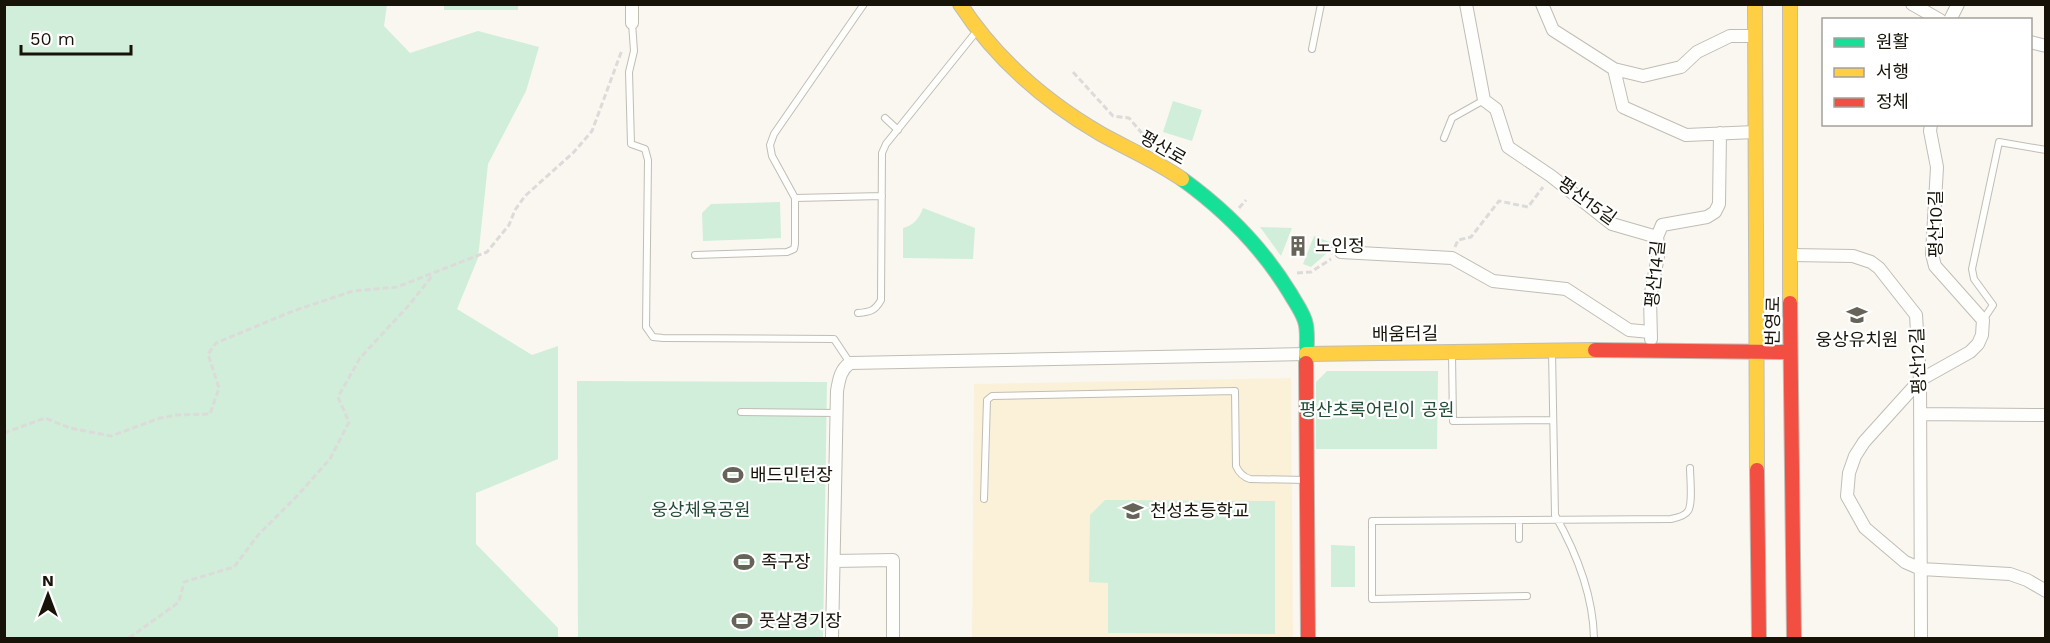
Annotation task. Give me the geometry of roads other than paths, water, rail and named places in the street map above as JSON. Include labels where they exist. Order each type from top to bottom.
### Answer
[{"type":"street","points":[[632,4],[632,23]]},
{"type":"street","name":"평산로","points":[[960,4],[977,32],[1015,70],[1056,105],[1102,134],[1169,170],[1223,212],[1259,251],[1289,291],[1306,323],[1306,354]]},
{"type":"street","name":"평산15길","points":[[1466,4],[1484,100],[1496,109],[1508,147],[1551,176],[1612,224],[1657,237]]},
{"type":"street","points":[[1542,4],[1553,30],[1614,69],[1643,76],[1681,67],[1697,52],[1730,36],[1755,36]]},
{"type":"street","points":[[1755,4],[1755,351],[1759,639]]},
{"type":"street","name":"번영로","points":[[1790,4],[1790,352],[1794,639]]},
{"type":"street","points":[[1912,4],[1936,18]]},
{"type":"street","points":[[1951,18],[1958,4]]},
{"type":"street","points":[[1614,69],[1623,106],[1686,135],[1755,132]]},
{"type":"street","name":"평산10길","points":[[1931,126],[1937,167],[1932,254],[1935,266],[1983,320]]},
{"type":"street","name":"평산14길","points":[[1651,351],[1650,298],[1659,250],[1657,237],[1662,225],[1707,217],[1715,212],[1719,204],[1720,133]]},
{"type":"street","points":[[1341,252],[1452,258],[1493,281],[1566,289],[1629,330],[1650,332]]},
{"type":"street","name":"평산12길","points":[[1791,255],[1853,256],[1870,262],[1879,268],[1916,315],[1920,380],[1921,639]]},
{"type":"street","points":[[1983,320],[1982,335],[1978,344],[1970,352],[1920,380],[1864,442],[1855,456],[1849,473],[1847,496],[1865,528],[1905,562],[1921,569],[2010,574],[2027,580],[2046,591]]},
{"type":"street","name":"배움터길","points":[[1306,354],[1552,350],[1790,352]]},
{"type":"street","points":[[832,639],[837,391],[840,375],[844,367],[850,363],[1306,354],[1308,639]]},
{"type":"street","name":"평산12길","points":[[1920,414],[2046,415]]},
{"type":"street","points":[[834,561],[893,560],[893,639]]},
{"type":"lane","points":[[694,255],[787,252],[794,249],[795,198],[772,156],[770,145],[774,134],[864,4]]},
{"type":"lane","points":[[1312,49],[1321,4]]},
{"type":"lane","points":[[632,23],[634,51],[629,72],[632,144],[645,149],[648,160],[646,327],[653,337],[663,338],[834,339],[850,363]]},
{"type":"lane","points":[[858,313],[870,312],[877,308],[881,300],[882,153],[977,32]]},
{"type":"lane","points":[[1444,138],[1452,118],[1484,100]]},
{"type":"lane","points":[[885,118],[898,130]]},
{"type":"lane","points":[[1983,320],[1994,305],[1974,279],[1972,268],[1999,142],[2046,150]]},
{"type":"lane","points":[[795,198],[882,196]]},
{"type":"lane","points":[[1552,350],[1555,515],[1566,535],[1591,603],[1594,639]]},
{"type":"lane","points":[[1452,352],[1452,421],[1554,420]]},
{"type":"lane","points":[[984,499],[987,400],[992,396],[1235,391],[1236,466],[1238,471],[1250,479],[1307,480]]},
{"type":"lane","points":[[741,412],[837,413]]},
{"type":"lane","points":[[1527,597],[1371,599],[1371,521],[1671,519],[1688,512],[1690,468]]},
{"type":"lane","points":[[1519,521],[1519,539]]},
{"type":"place","name":"노인정","points":[[1298,246]]},
{"type":"place","name":"웅상유치원","points":[[1857,315]]},
{"type":"place","name":"배드민턴장","points":[[733,475]]},
{"type":"place","name":"천성초등학교","points":[[1133,511]]},
{"type":"place","name":"족구장","points":[[744,562]]},
{"type":"place","name":"풋살경기장","points":[[742,621]]},
{"type":"park label","name":"평산초록어린이 공원","points":[[1377,410]]},
{"type":"park label","name":"웅상체육공원","points":[[701,510]]}]
